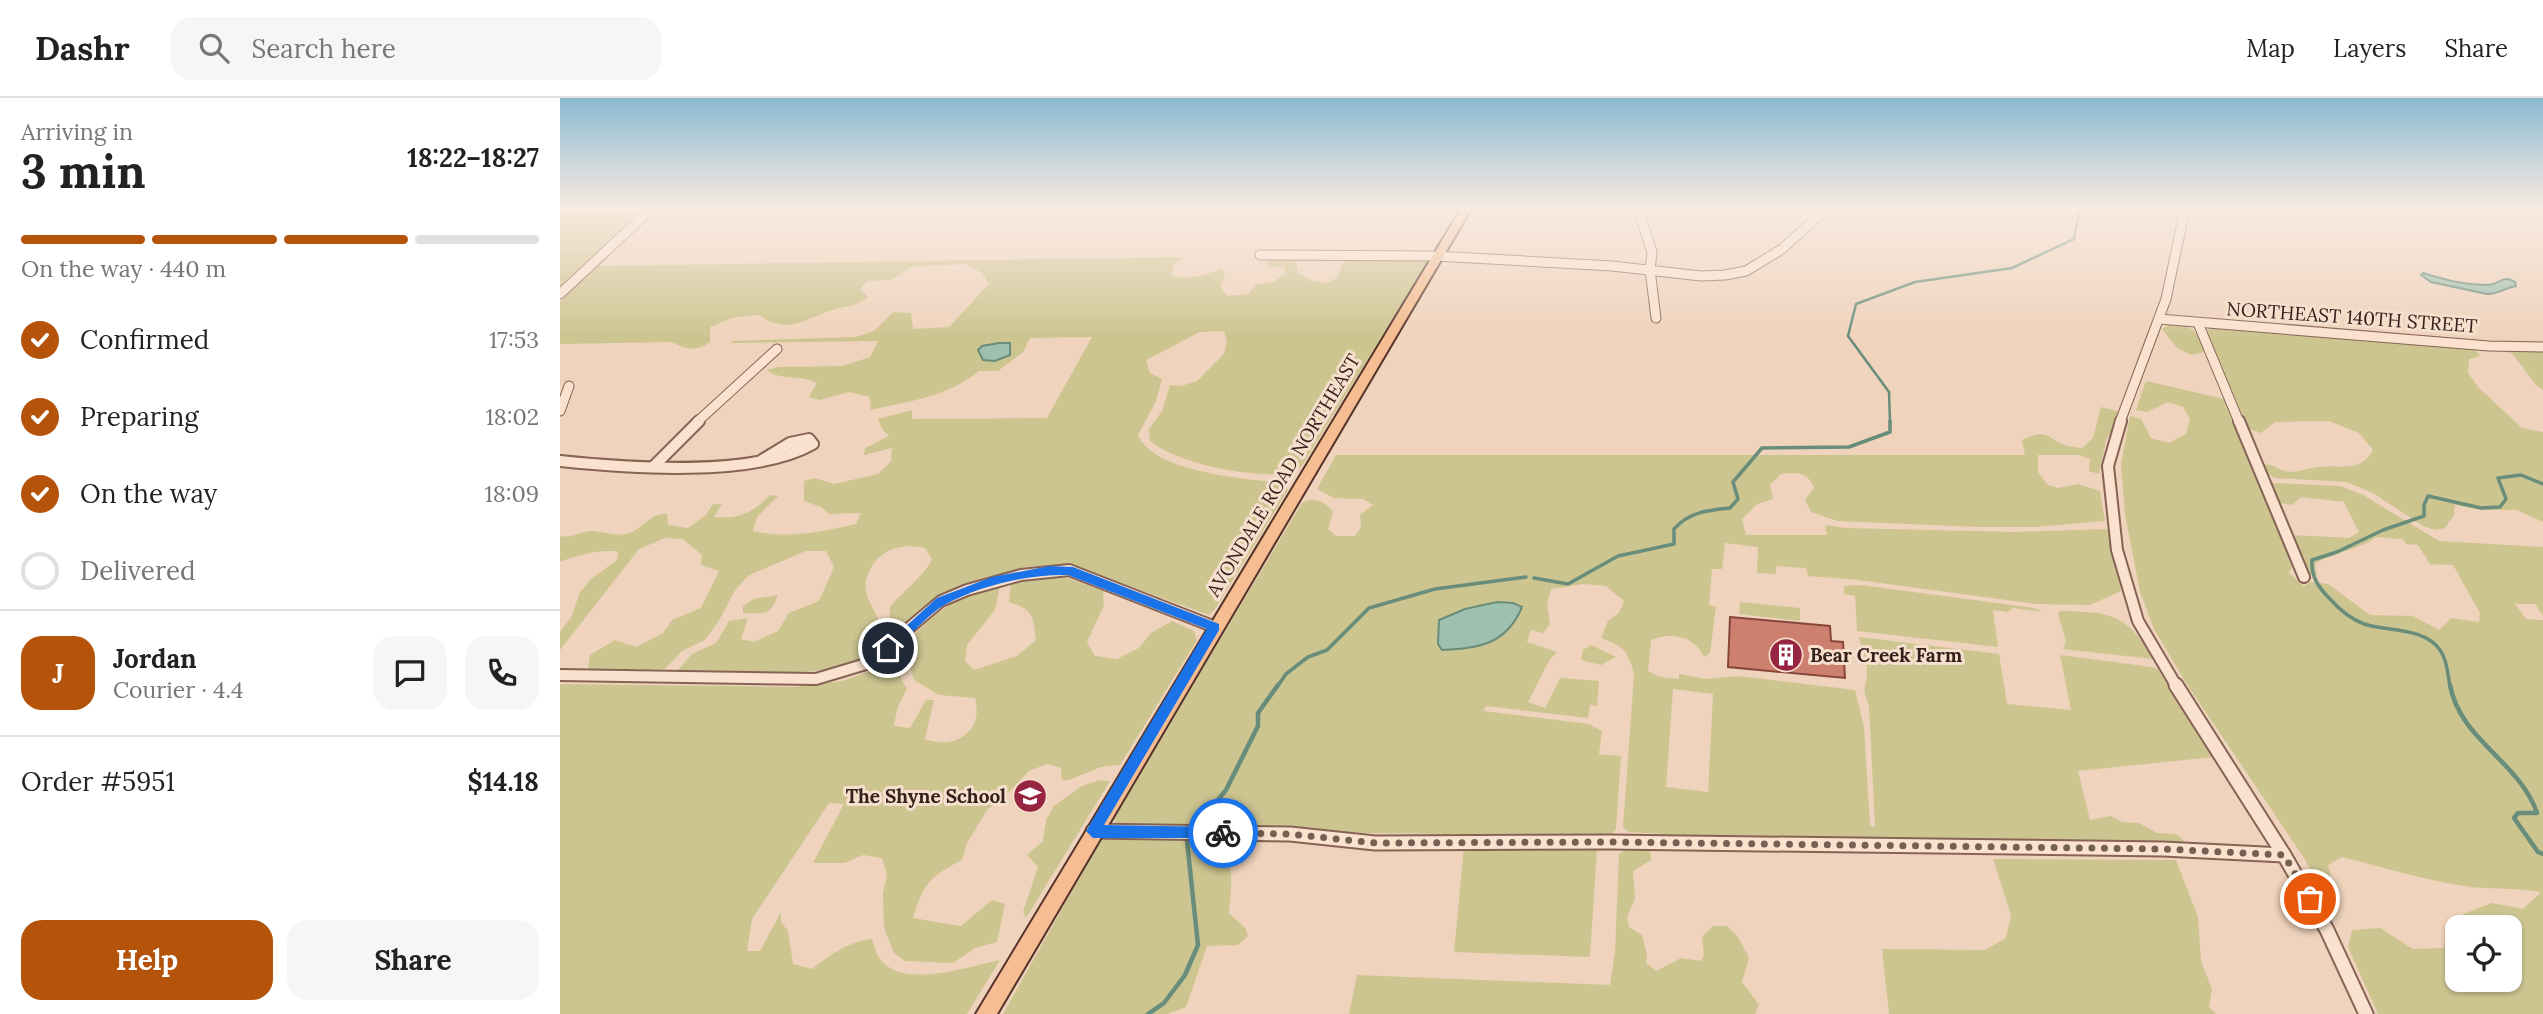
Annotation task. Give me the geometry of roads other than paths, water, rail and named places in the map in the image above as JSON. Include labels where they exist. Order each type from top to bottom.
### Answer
[{"type":"main road","name":"AVONDALE ROAD NORTHEAST","points":[[986,1014],[1439,252]]},
{"type":"street","points":[[560,294],[605,252]]},
{"type":"street","points":[[1651,252],[1650,270],[1656,318]]},
{"type":"street","points":[[1260,255],[1436,256],[1650,270],[1674,275],[1725,275],[1746,271],[1778,252]]},
{"type":"street","points":[[2176,252],[2166,299],[2113,442],[2108,466],[2117,550],[2132,606],[2155,652],[2284,855],[2327,930],[2366,1014]]},
{"type":"street","name":"NORTHEAST 140TH STREET","points":[[2159,318],[2543,347]]},
{"type":"street","points":[[2198,323],[2304,577]]},
{"type":"street","points":[[653,467],[677,441],[777,349]]},
{"type":"street","points":[[560,411],[569,386]]},
{"type":"street","points":[[560,461],[653,467],[724,465],[762,460]]},
{"type":"street","points":[[560,676],[769,680],[828,676],[866,664],[941,601],[992,582],[1050,570],[1069,570],[1215,627]]},
{"type":"street","points":[[1093,831],[1290,834],[1375,843],[1611,842],[2163,849],[2284,855]]},
{"type":"waterway","points":[[1890,422],[1889,392],[1848,336],[1856,304],[1915,282],[2012,268],[2047,252]]},
{"type":"waterway","points":[[1534,578],[1568,584],[1618,556],[1674,544],[1674,529],[1686,519],[1707,511],[1730,508],[1738,499],[1733,482],[1762,448],[1849,447],[1890,432],[1890,422]]},
{"type":"waterway","points":[[2450,687],[2444,658],[2433,643],[2425,637],[2364,624],[2349,616],[2319,585],[2314,576],[2312,560],[2424,516],[2424,505],[2428,496],[2481,508],[2500,507],[2506,499],[2498,478],[2521,475],[2543,484]]},
{"type":"waterway","points":[[1277,687],[1286,674],[1308,657],[1327,650],[1369,608],[1435,589],[1526,577]]},
{"type":"waterway","points":[[1194,829],[1226,790],[1258,726],[1258,713],[1278,685]]},
{"type":"waterway","points":[[2450,685],[2465,721],[2529,795],[2537,813],[2518,813],[2514,818],[2538,852],[2543,854]]},
{"type":"waterway","points":[[1148,1014],[1164,1003],[1185,975],[1198,945],[1187,841],[1190,835]]},
{"type":"place","name":"Bear Creek Farm","points":[[1786,655]]},
{"type":"place","name":"The Shyne School","points":[[1030,796]]}]
